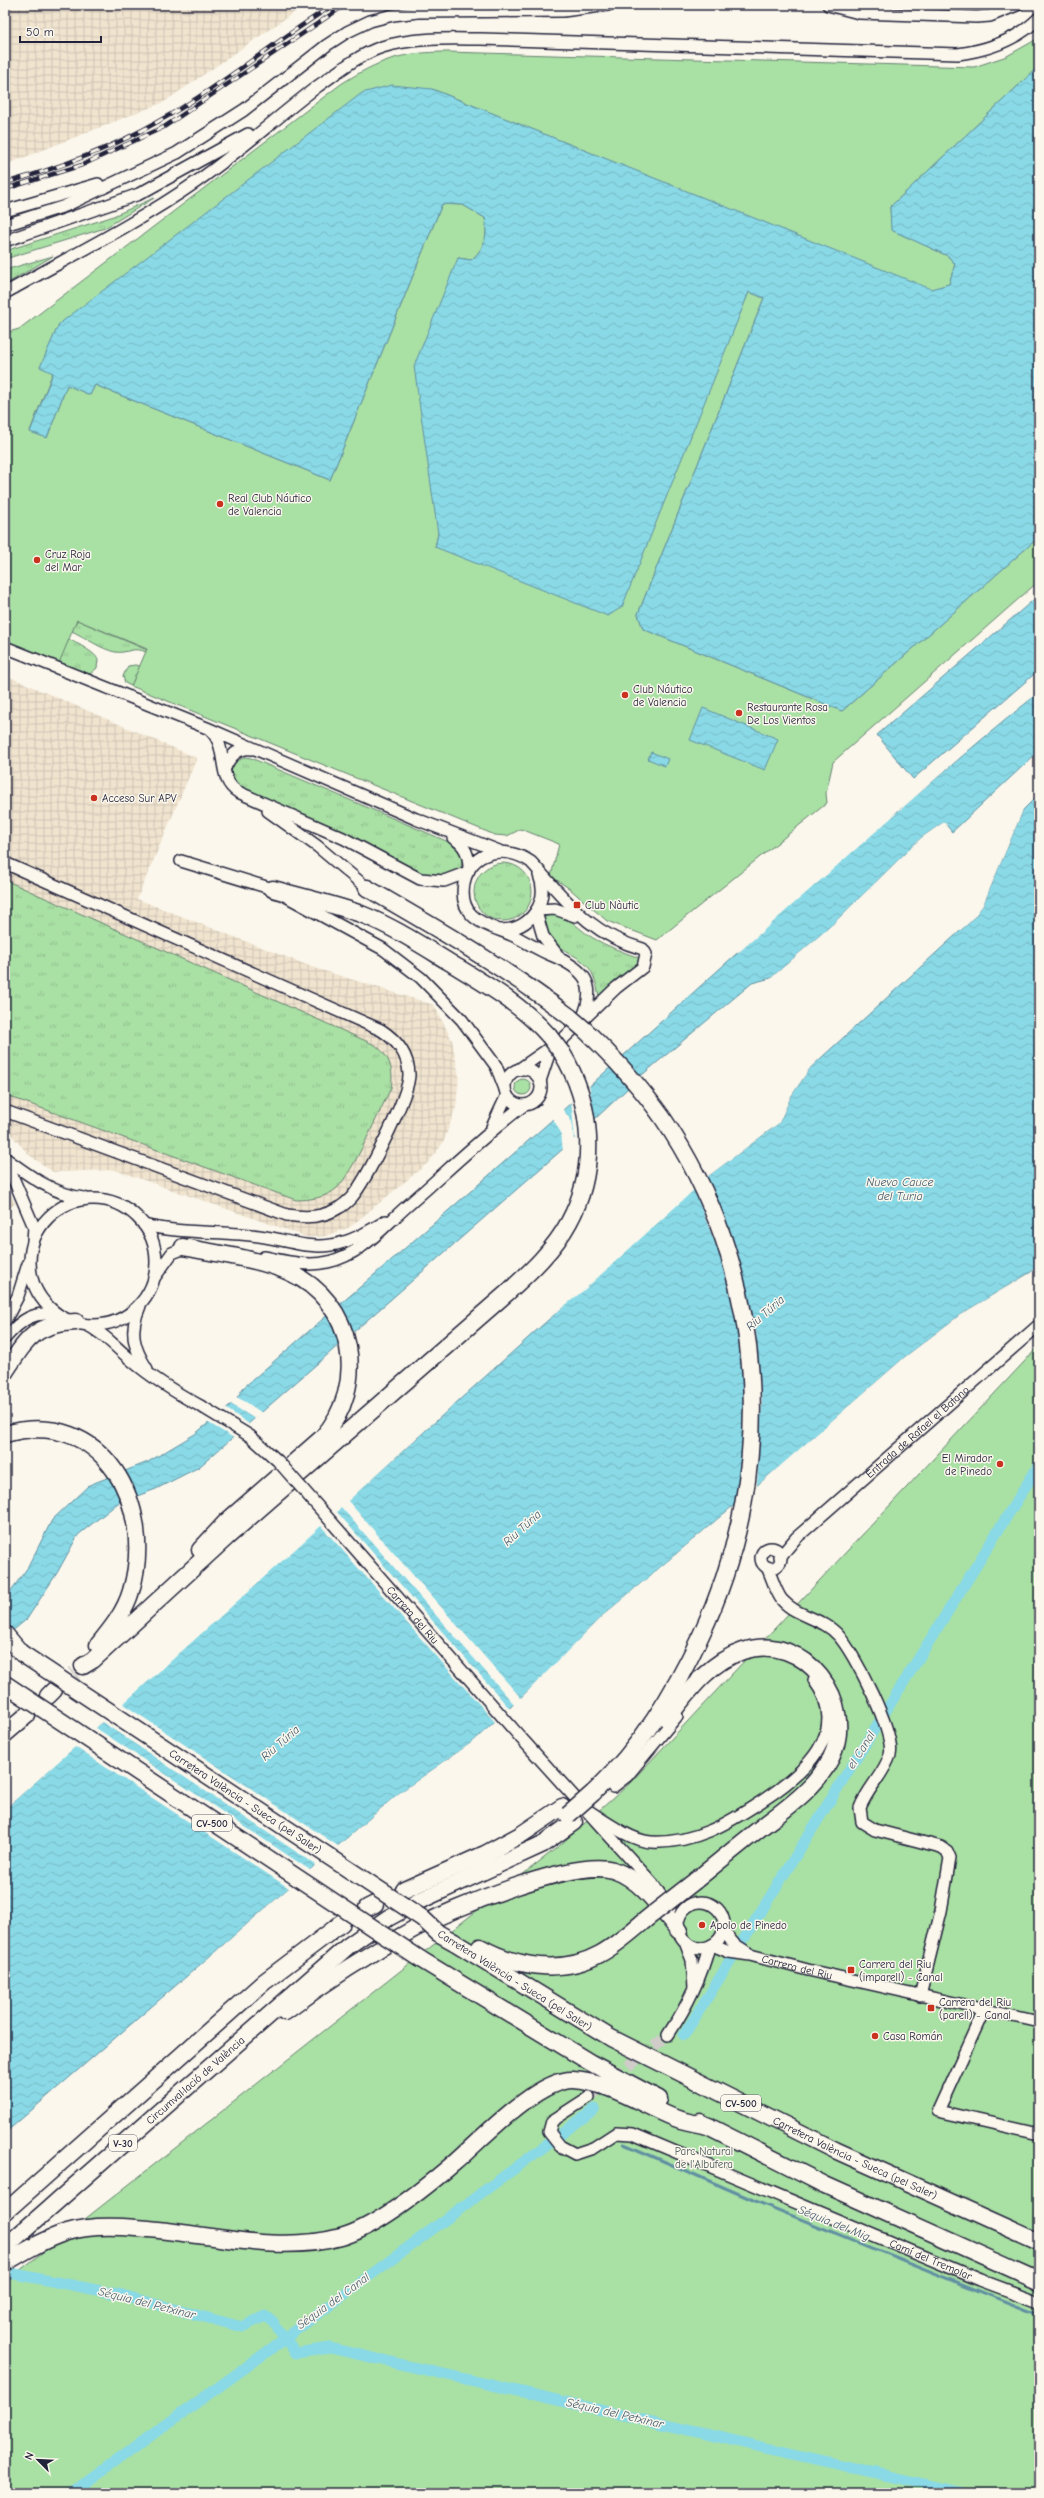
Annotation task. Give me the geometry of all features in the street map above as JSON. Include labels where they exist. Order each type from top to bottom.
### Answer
[{"type":"highway","points":[[5,1434],[37,1429],[60,1432],[83,1442],[110,1464],[121,1479],[133,1510],[138,1556],[130,1593],[119,1616],[79,1669],[93,1660],[134,1624],[233,1532],[527,1275],[557,1241],[569,1222],[583,1187],[588,1148],[587,1121],[579,1086],[554,1045],[538,1023],[512,1002],[422,946],[380,923],[343,908],[273,888]]},
{"type":"highway","points":[[367,888],[460,940],[579,1022],[645,1095],[677,1141],[704,1192],[729,1254],[738,1288],[750,1356],[753,1416],[752,1452],[744,1508],[725,1580],[696,1647],[636,1734],[592,1793],[571,1812],[522,1834],[486,1854],[404,1890]]},
{"type":"highway","points":[[134,1624],[226,1522],[322,1438],[332,1426],[340,1412],[349,1385],[349,1356],[341,1324],[326,1300],[304,1281],[279,1268],[183,1247]]},
{"type":"highway","points":[[5,1372],[38,1330],[54,1324],[76,1322]]},
{"type":"highway","points":[[5,1634],[21,1653]]},
{"type":"highway","name":"Carretera València - Sueca (pel Saler)","points":[[5,1645],[21,1653],[422,1918],[438,1933],[459,1940],[611,2038],[835,2150],[1039,2242]]},
{"type":"highway","points":[[459,1940],[496,1956],[525,1965],[563,1966],[600,1954],[799,1798],[818,1778],[828,1764],[838,1738],[839,1717],[832,1693],[818,1672],[792,1654],[769,1648],[743,1651],[723,1660],[711,1669],[690,1690],[613,1787],[592,1793]]},
{"type":"highway","name":"CV-500","points":[[5,1684],[420,1959],[591,2063],[709,2126],[825,2185],[1039,2281]]},
{"type":"highway","points":[[5,1734],[27,1715]]},
{"type":"highway","name":"Circumval·lació de València","points":[[5,2247],[348,1946],[388,1918],[543,1844],[571,1812]]},
{"type":"highway","points":[[241,2039],[270,2024],[327,1983],[413,1929],[479,1901],[562,1872],[596,1868],[612,1870],[626,1876],[656,1902],[681,1931]]},
{"type":"highway","name":"V-30","points":[[5,2212],[264,1982],[342,1923]]},
{"type":"highway","points":[[5,2263],[31,2246],[69,2231],[111,2226],[151,2229],[243,2241],[287,2243],[318,2242],[343,2237],[368,2226],[407,2200],[453,2163],[509,2113],[534,2095],[566,2080],[593,2084],[638,2100],[676,2119],[709,2126]]},
{"type":"street","points":[[5,225],[65,206],[177,153],[213,130],[327,45],[347,32],[370,21],[393,15],[418,12],[563,11],[608,5]]},
{"type":"street","points":[[828,5],[859,13],[977,17],[996,14],[1017,5]]},
{"type":"street","points":[[5,293],[170,200],[224,161],[270,122],[351,62],[382,47],[406,42],[487,39],[958,54],[982,50],[1005,42],[1024,31],[1039,18]]},
{"type":"street","points":[[5,241],[139,194],[270,122]]},
{"type":"street","points":[[5,211],[135,173]]},
{"type":"street","points":[[5,647],[207,728],[416,819],[500,851],[520,855],[538,871],[584,920]]},
{"type":"street","points":[[207,728],[218,741],[227,781],[233,789],[248,797],[343,838],[420,879],[444,882],[468,871],[481,858],[500,851]]},
{"type":"street","points":[[225,768],[228,760],[237,752],[248,748],[256,750]]},
{"type":"street","points":[[248,797],[290,825],[367,888]]},
{"type":"street","points":[[416,819],[460,841],[466,850],[468,871],[463,888],[467,908],[480,923],[561,959],[577,968],[588,984],[590,998],[579,1022]]},
{"type":"street","points":[[181,861],[273,888],[365,937],[421,978],[450,1006],[477,1038],[496,1066],[506,1092],[514,1102],[524,1105]]},
{"type":"street","points":[[5,863],[381,1030],[398,1044],[404,1054],[409,1076],[404,1098],[358,1188],[340,1207],[320,1216],[309,1217],[287,1215],[5,1111]]},
{"type":"street","points":[[498,930],[516,928],[531,919],[537,911],[542,898],[543,888],[538,871]]},
{"type":"street","points":[[486,1137],[499,1117],[510,1075],[554,1045],[616,988],[643,968],[647,957],[643,949],[611,938],[584,920],[563,910],[548,908],[537,911]]},
{"type":"street","points":[[537,911],[543,936],[561,959]]},
{"type":"street","points":[[5,1158],[34,1227],[32,1250],[33,1279],[38,1291],[54,1311],[76,1322],[111,1322],[123,1317],[142,1301],[166,1259],[183,1247],[207,1244],[294,1263],[327,1262],[357,1251],[380,1233],[400,1212],[486,1137],[524,1105],[530,1103],[539,1095],[540,1081],[554,1045]]},
{"type":"street","points":[[518,1070],[529,1070],[540,1081]]},
{"type":"street","points":[[5,1158],[49,1187],[66,1194],[114,1202],[125,1207],[144,1225],[154,1245],[156,1256],[154,1278]]},
{"type":"street","points":[[5,1321],[23,1281],[32,1250],[43,1223],[53,1214],[75,1201],[89,1199]]},
{"type":"street","points":[[144,1225],[163,1229],[261,1236],[314,1247],[332,1245],[353,1239],[400,1212]]},
{"type":"street","name":"Carrera del Riu","points":[[142,1301],[133,1325],[133,1341],[150,1373]]},
{"type":"street","name":"Carrera del Riu","points":[[5,1338],[23,1320],[32,1315],[46,1313],[97,1330],[130,1359],[177,1393],[250,1436],[278,1460],[521,1738],[571,1812],[653,1884],[692,1904]]},
{"type":"street","name":"Entrada de Rafael el Batano","points":[[920,1996],[941,1910],[950,1858],[947,1851],[941,1847],[875,1830],[862,1822],[860,1808],[864,1798],[890,1755],[891,1747],[888,1733],[853,1654],[837,1634],[821,1622],[794,1610],[782,1600],[776,1588],[775,1559],[796,1538],[1039,1325]]},
{"type":"street","points":[[571,1812],[649,1842],[680,1841],[708,1833],[781,1789],[812,1761],[823,1742],[827,1723],[825,1707],[820,1689],[805,1670],[783,1658],[756,1654],[737,1660],[718,1670],[704,1683],[627,1776],[613,1787]]},
{"type":"street","name":"Carrera del Riu","points":[[653,1884],[681,1931],[692,1960],[694,1987]]},
{"type":"street","points":[[723,1931],[719,1939],[710,1946],[697,1948],[681,1931],[683,1911],[692,1904],[707,1903],[714,1906],[722,1915],[723,1931],[731,1948]]},
{"type":"street","points":[[668,2035],[682,2014],[694,1987],[700,1978],[710,1946]]},
{"type":"street","name":"Carrera del Riu","points":[[710,1946],[731,1948],[750,1955],[808,1970],[1039,2022]]},
{"type":"street","points":[[984,2010],[938,2111],[1039,2134]]},
{"type":"street","name":"Camí del Tremolar","points":[[589,2097],[552,2121],[549,2132],[560,2146],[575,2154],[593,2148],[616,2134],[633,2134],[980,2280],[1039,2302]]},
{"type":"shaded area","points":[[5,5],[305,5],[164,102],[5,165]]},
{"type":"shaded area","points":[[5,675],[197,758],[137,899],[312,967],[434,1005],[452,1040],[459,1076],[456,1107],[443,1143],[429,1162],[350,1227],[325,1236],[307,1237],[115,1170],[53,1172],[29,1155],[7,1130],[5,1131]]},
{"type":"shaded area","points":[[5,1184],[15,1203],[5,1214]]},
{"type":"green space","name":"Real Club Náutico de Valencia","points":[[1039,38],[1039,66],[890,207],[892,230],[948,256],[955,264],[949,284],[931,290],[432,89],[59,324],[41,367],[53,372],[30,431],[47,438],[67,385],[90,395],[95,385],[330,480],[442,204],[463,205],[485,218],[486,236],[480,251],[471,260],[458,258],[438,534],[435,547],[737,320],[749,292],[764,298],[638,614],[643,629],[842,711],[1039,537],[1039,581],[833,762],[826,793],[827,803],[657,940],[607,921],[570,889],[551,876],[559,844],[521,829],[507,836],[495,835],[131,686],[147,649],[77,620],[59,663],[5,641],[5,333],[19,329],[341,84],[379,63],[403,56],[431,52],[974,67],[1007,56]]},
{"type":"green space","points":[[154,198],[105,228],[5,259],[5,251],[111,217]]},
{"type":"green space","points":[[53,256],[11,281],[5,284],[5,270]]},
{"type":"green space","points":[[5,613],[55,633],[82,646],[98,659],[97,668],[90,674],[83,673],[5,641]]},
{"type":"green space","points":[[77,620],[147,650],[146,652],[134,650],[115,652],[104,648],[72,631]]},
{"type":"green space","points":[[128,666],[140,666],[131,686],[125,683],[123,676]]},
{"type":"green space","points":[[245,757],[251,758],[451,843],[461,854],[461,868],[443,875],[433,877],[423,876],[338,830],[235,784],[231,772],[234,763]]},
{"type":"green space","points":[[503,863],[519,868],[527,876],[532,892],[527,908],[519,916],[503,921],[487,916],[479,908],[474,892],[479,876],[487,868]]},
{"type":"green space","points":[[5,880],[375,1045],[380,1049],[390,1064],[392,1075],[391,1088],[358,1156],[337,1188],[323,1196],[312,1199],[296,1200],[5,1095]]},
{"type":"green space","points":[[553,914],[569,920],[598,941],[637,957],[640,959],[640,963],[614,981],[599,996],[594,977],[589,968],[582,961],[562,949],[550,939],[546,933],[544,917]]},
{"type":"green space","points":[[520,1079],[526,1079],[531,1084],[529,1093],[526,1095],[520,1095],[515,1090],[515,1084]]},
{"type":"green space","name":"Parc Natural de l'Albufera","points":[[1039,1346],[1039,2493],[5,2493],[5,2282],[559,1846],[629,1784]]},
{"type":"water","points":[[1039,66],[1039,537],[842,711],[643,629],[638,614],[764,298],[749,292],[622,607],[608,616],[435,547],[438,534],[414,366],[458,258],[471,260],[480,251],[486,236],[485,218],[463,205],[442,204],[330,480],[95,385],[90,395],[67,385],[47,438],[30,432],[53,373],[40,367],[59,324],[362,93],[392,85],[432,89],[931,289],[949,284],[955,264],[948,256],[891,230],[890,207]]},
{"type":"water","points":[[1039,595],[1039,670],[913,779],[877,735]]},
{"type":"water","points":[[1039,692],[1039,751],[952,832],[944,822],[921,838],[833,924],[771,978],[752,983],[642,1075],[564,1148],[199,1467],[156,1489],[118,1503],[78,1535],[57,1573],[27,1619],[5,1637],[5,1599],[28,1567],[52,1520],[89,1485],[148,1462],[195,1434],[235,1401],[243,1388],[552,1120],[854,849]]},
{"type":"water","points":[[703,708],[778,739],[765,770],[690,740]]},
{"type":"water","points":[[651,752],[668,759],[665,766],[648,759]]},
{"type":"water","name":"Nuevo Cauce del Turia","points":[[1039,794],[1039,1265],[1031,1272],[960,1315],[905,1357],[783,1464],[600,1618],[543,1677],[474,1741],[398,1794],[5,2133],[5,1809],[708,1176],[779,1123],[791,1096],[810,1068],[971,921],[983,905],[1023,810]]},
{"type":"pier","points":[[1039,690],[1039,692],[990,731]]},
{"type":"pier","points":[[975,744],[898,812],[904,804]]},
{"type":"pier","points":[[1023,810],[983,905],[971,921],[914,970],[970,919],[982,904]]},
{"type":"pier","points":[[898,812],[738,953],[740,948],[890,816]]},
{"type":"pier","points":[[944,822],[947,825],[945,827],[944,825],[922,840],[834,926],[775,977],[771,978],[833,924],[921,838]]},
{"type":"pier","points":[[828,1050],[810,1068],[791,1096],[779,1123],[707,1177],[730,1230],[739,1258],[756,1331],[762,1401],[757,1486],[905,1357],[960,1315],[1031,1272],[1039,1265],[1039,1267],[961,1316],[906,1358],[784,1465],[601,1620],[545,1679],[475,1743],[399,1796],[5,2135],[289,1888],[75,1747],[5,1809],[5,1806],[521,1343],[348,1501],[521,1698],[600,1618],[736,1504],[743,1449],[744,1380],[736,1318],[724,1266],[694,1190],[583,1291],[533,1331],[707,1175],[777,1122],[789,1095],[809,1067]],"holes":[[[341,1507],[514,1704],[510,1709],[337,1512]],[[321,1526],[495,1722],[474,1741],[398,1794],[338,1846],[123,1704]],[[102,1722],[316,1865],[310,1870],[96,1728]]]},
{"type":"pier","points":[[589,1083],[595,1120],[575,1140],[571,1100]]},
{"type":"pier","points":[[562,1108],[572,1122],[574,1141],[563,1152],[561,1133],[552,1117]]},
{"type":"pier","points":[[236,1397],[262,1413],[255,1419],[229,1403]]},
{"type":"pier","points":[[224,1407],[249,1424],[234,1438],[207,1422]]},
{"type":"waterway","name":"el Canal","points":[[684,2035],[1039,1465]]},
{"type":"waterway","name":"Séquia del Canal","points":[[71,2493],[245,2368],[595,2109]]},
{"type":"waterway","name":"Séquia del Mig","points":[[624,2144],[753,2200],[1039,2315]]},
{"type":"waterway","points":[[5,2283],[15,2274]]},
{"type":"waterway","name":"Séquia del Petxinar","points":[[15,2274],[122,2295],[242,2327],[265,2316],[274,2323]]},
{"type":"waterway","name":"Séquia del Petxinar","points":[[278,2329],[296,2353],[330,2348],[963,2493]]},
{"type":"tunnel","points":[[55,1690],[75,1673]]},
{"type":"tunnel","points":[[589,2097],[668,2035]]},
{"type":"railway","points":[[5,183],[84,157],[141,131],[204,94],[333,5]]},
{"type":"railway","points":[[5,189],[82,165],[164,127],[345,5]]},
{"type":"place","name":"Real Club Náutico de Valencia","points":[[220,504]]},
{"type":"place","name":"Cruz Roja del Mar","points":[[37,560]]},
{"type":"place","name":"Club Náutico de Valencia","points":[[625,695]]},
{"type":"place","name":"Restaurante Rosa De Los Vientos","points":[[739,713]]},
{"type":"place","name":"Acceso Sur APV","points":[[94,798]]},
{"type":"place","name":"Club Nàutic","points":[[577,905]]},
{"type":"place","name":"El Mirador de Pinedo","points":[[1000,1464]]},
{"type":"place","name":"Apolo de Pinedo","points":[[702,1925]]},
{"type":"place","name":"Carrera del Riu (imparell) - Canal","points":[[851,1970]]},
{"type":"place","name":"Carrera del Riu (parell) - Canal","points":[[931,2008]]},
{"type":"place","name":"Casa Román","points":[[875,2036]]},
{"type":"water label","name":"Riu Túria","points":[[765,1313]]},
{"type":"water label","name":"Riu Túria","points":[[522,1528]]},
{"type":"water label","name":"Riu Túria","points":[[280,1743]]}]
